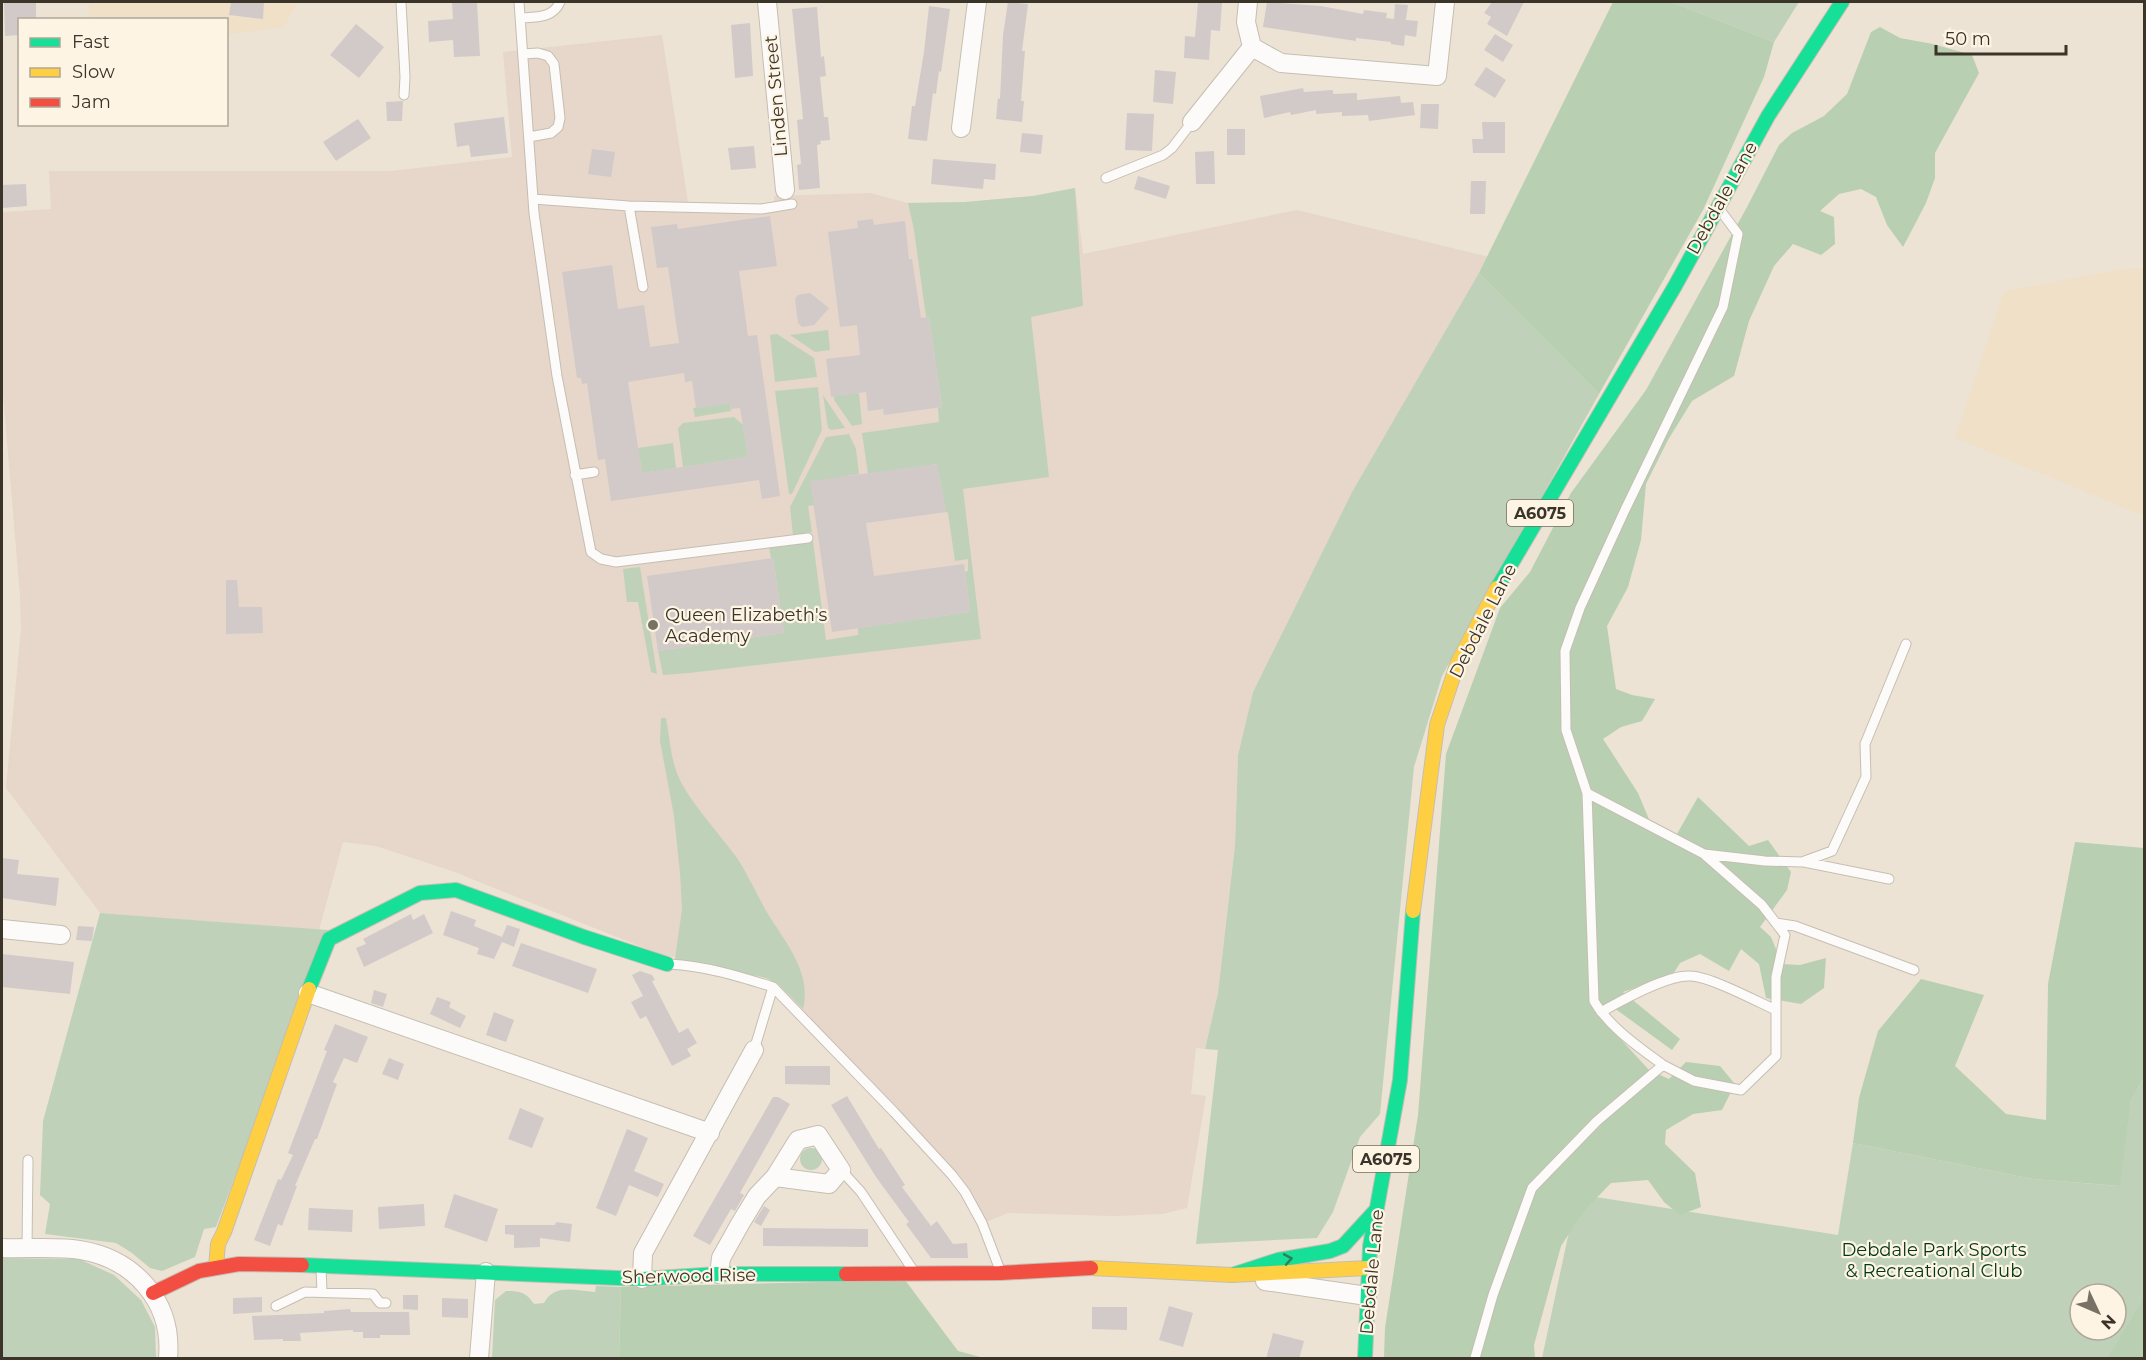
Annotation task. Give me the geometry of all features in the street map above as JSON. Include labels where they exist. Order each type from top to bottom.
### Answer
[{"type":"street","name":"Linden Street","points":[[767,2],[788,200]]},
{"type":"street","points":[[961,128],[977,2]]},
{"type":"street","points":[[1248,2],[1246,22],[1252,47],[1281,63],[1437,76],[1445,2]]},
{"type":"street","name":"Debdale Lane","points":[[1365,1359],[1368,1268],[1400,1080],[1410,931],[1437,725],[1458,662],[1489,601],[1675,286],[1768,116],[1842,2]]},
{"type":"street","points":[[1192,122],[1252,47]]},
{"type":"street","points":[[216,1267],[220,1236],[224,1232],[329,939],[407,898],[431,892],[456,890],[584,937],[667,964]]},
{"type":"street","points":[[2,929],[61,935]]},
{"type":"street","points":[[308,993],[710,1133]]},
{"type":"street","points":[[642,1279],[643,1253],[754,1050]]},
{"type":"street","points":[[719,1274],[721,1258],[740,1224],[757,1196],[775,1177],[798,1140],[818,1135],[841,1170],[829,1184],[775,1177]]},
{"type":"street","points":[[1232,1275],[1278,1260],[1330,1251],[1343,1246],[1377,1209]]},
{"type":"street","points":[[2,1248],[78,1249],[108,1257],[130,1270],[153,1293],[162,1310],[167,1327],[168,1359]]},
{"type":"street","name":"Sherwood Rise","points":[[153,1293],[185,1277],[216,1267],[239,1264],[321,1265],[642,1279],[719,1274],[1000,1273],[1078,1267],[1232,1275],[1368,1268]]},
{"type":"street","points":[[479,1359],[486,1272]]},
{"type":"street","name":"Sherwood Rise","points":[[1232,1275],[1367,1296]]},
{"type":"lane","points":[[401,2],[404,95]]},
{"type":"lane","points":[[519,2],[533,199],[557,376],[591,552],[601,559],[616,562],[808,538]]},
{"type":"lane","points":[[521,18],[548,15],[557,8],[560,2]]},
{"type":"lane","points":[[523,54],[538,53],[548,56],[554,64],[560,118],[558,127],[551,132],[529,137]]},
{"type":"lane","points":[[1106,178],[1163,155],[1172,148],[1192,122]]},
{"type":"lane","points":[[533,199],[629,206],[761,208],[788,200]]},
{"type":"lane","points":[[629,206],[643,287]]},
{"type":"lane","points":[[1587,793],[1704,854],[1762,905],[1785,935],[1776,977],[1776,1056],[1741,1089],[1694,1081],[1663,1065],[1601,1012],[1594,1001],[1587,793],[1566,730],[1565,651],[1580,608],[1723,306],[1738,234],[1717,206]]},
{"type":"lane","points":[[575,474],[594,471]]},
{"type":"lane","points":[[1802,862],[1832,851],[1866,777],[1865,744],[1906,644]]},
{"type":"lane","points":[[1704,854],[1765,861],[1802,862],[1889,879]]},
{"type":"lane","points":[[1776,923],[1795,927],[1914,970]]},
{"type":"lane","points":[[667,964],[694,966],[733,974],[773,987],[952,1175],[965,1192],[982,1223],[1000,1273]]},
{"type":"lane","points":[[1601,1012],[1638,993],[1687,976],[1708,981],[1776,1010]]},
{"type":"lane","points":[[754,1050],[773,987]]},
{"type":"lane","points":[[1475,1359],[1493,1295],[1532,1188],[1598,1121],[1663,1065]]},
{"type":"lane","points":[[27,1249],[28,1160]]},
{"type":"lane","points":[[841,1170],[861,1192],[915,1273]]},
{"type":"lane","points":[[321,1265],[322,1292]]},
{"type":"lane","points":[[276,1306],[305,1292],[373,1294],[380,1303],[386,1303]]},
{"type":"shaded area","points":[[89,2],[298,2],[284,27],[228,34],[228,18],[89,18]]},
{"type":"shaded area","name":"Queen Elizabeth's Academy","points":[[662,35],[688,202],[757,204],[774,202],[774,196],[870,193],[908,203],[965,202],[1033,196],[1075,188],[1083,254],[1297,210],[1489,257],[1352,492],[1253,692],[1238,755],[1235,845],[1218,993],[1205,1049],[1196,1048],[1191,1094],[1206,1096],[1187,1208],[1162,1214],[1116,1216],[1008,1213],[986,1222],[958,1175],[778,984],[766,978],[657,953],[452,871],[376,846],[343,842],[319,930],[100,913],[6,788],[21,629],[2,382],[2,212],[51,209],[49,171],[391,171],[512,157],[503,52]]},
{"type":"shaded area","points":[[2144,268],[2144,516],[1955,438],[2004,291],[2122,269]]},
{"type":"green space","points":[[1613,2],[1671,2],[1774,42],[1764,77],[1703,210],[1599,394],[1479,273]]},
{"type":"green space","points":[[1671,2],[1799,2],[1774,42]]},
{"type":"green space","points":[[1880,27],[1900,38],[1972,55],[1979,73],[1935,153],[1935,178],[1926,203],[1903,247],[1887,225],[1876,197],[1861,189],[1839,194],[1820,211],[1834,217],[1835,244],[1821,255],[1793,244],[1774,266],[1749,321],[1734,376],[1692,401],[1668,440],[1646,484],[1641,540],[1628,587],[1607,626],[1616,689],[1632,695],[1655,699],[1642,721],[1621,727],[1603,739],[1638,793],[1651,824],[1673,841],[1698,797],[1749,846],[1768,840],[1791,872],[1787,890],[1760,927],[1771,937],[1782,964],[1800,965],[1826,958],[1824,988],[1801,1004],[1766,998],[1759,964],[1741,949],[1729,971],[1700,954],[1680,963],[1670,979],[1623,992],[1680,1039],[1672,1050],[1610,1005],[1603,1020],[1649,1070],[1669,1079],[1686,1062],[1720,1066],[1735,1084],[1722,1110],[1693,1114],[1666,1130],[1665,1144],[1695,1173],[1701,1207],[1680,1215],[1664,1202],[1648,1180],[1611,1183],[1583,1212],[1561,1246],[1534,1345],[1535,1358],[1384,1358],[1385,1328],[1418,1115],[1446,754],[1500,608],[1530,572],[1571,493],[1646,390],[1779,145],[1792,133],[1824,116],[1847,94],[1871,32]]},
{"type":"green space","points":[[1075,188],[1083,306],[1031,317],[1049,477],[963,489],[981,639],[663,675],[658,651],[784,633],[773,558],[771,558],[769,547],[813,541],[826,640],[858,635],[858,628],[970,612],[965,572],[968,571],[968,559],[955,561],[948,513],[937,464],[868,474],[862,433],[939,422],[938,408],[942,407],[929,317],[926,317],[908,203],[965,202],[1033,196]]},
{"type":"green space","points":[[1479,273],[1599,394],[1442,676],[1414,767],[1380,1114],[1360,1137],[1333,1212],[1317,1238],[1196,1244],[1218,1050],[1205,1049],[1218,993],[1235,845],[1238,755],[1253,692],[1352,492]]},
{"type":"green space","points":[[828,330],[830,350],[815,352],[790,335]]},
{"type":"green space","points":[[777,334],[814,358],[817,377],[775,382],[770,335]]},
{"type":"green space","points":[[818,387],[822,430],[792,494],[789,494],[775,391]]},
{"type":"green space","points":[[859,393],[862,424],[852,426],[834,400],[834,396]]},
{"type":"green space","points":[[823,395],[845,428],[831,430],[828,428]]},
{"type":"green space","points":[[730,403],[731,411],[695,417],[693,408]]},
{"type":"green space","points":[[734,417],[743,425],[748,457],[683,467],[678,428],[683,423]]},
{"type":"green space","points":[[849,434],[856,449],[859,474],[811,482],[814,505],[808,506],[812,532],[793,535],[790,507],[826,437]]},
{"type":"green space","points":[[673,443],[676,468],[642,473],[638,448]]},
{"type":"green space","points":[[640,567],[657,674],[651,672],[638,602],[627,602],[623,569]]},
{"type":"green space","points":[[661,718],[666,718],[678,777],[700,811],[739,861],[796,959],[804,983],[803,1009],[778,984],[766,978],[675,959],[682,909],[680,873],[674,816],[660,741]]},
{"type":"green space","points":[[2075,842],[2144,848],[2144,1077],[2131,1101],[2120,1186],[2033,1179],[1853,1143],[1859,1098],[1878,1031],[1921,979],[1984,995],[1955,1066],[2006,1114],[2046,1120],[2048,984]]},
{"type":"green space","points":[[100,913],[328,930],[216,1227],[204,1229],[195,1257],[162,1271],[150,1268],[116,1243],[45,1234],[50,1204],[40,1195],[43,1121]]},
{"type":"green space","name":"Debdale Park Sports & Recreational Club","points":[[2144,1077],[2144,1358],[1542,1358],[1577,1194],[1838,1235],[1853,1143],[2033,1179],[2119,1186],[2131,1101]]},
{"type":"green space","points":[[811,1148],[821,1155],[822,1159],[815,1169],[811,1170],[801,1163],[800,1159],[807,1149]]},
{"type":"green space","points":[[2,1258],[79,1259],[114,1275],[141,1300],[155,1327],[156,1358],[2,1358]]},
{"type":"green space","points":[[905,1280],[958,1351],[984,1358],[619,1358],[621,1287]]},
{"type":"green space","points":[[596,1286],[621,1287],[619,1358],[492,1358],[495,1300],[506,1291],[522,1293],[534,1304],[544,1303],[560,1290],[595,1292]]},
{"type":"green space","points":[[2144,1298],[2144,1358],[2107,1358],[2117,1342],[2128,1342],[2128,1324]]},
{"type":"building","points":[[4,2],[36,2],[36,18],[18,18],[18,35],[5,36]]},
{"type":"building","points":[[231,2],[264,2],[263,19],[229,15]]},
{"type":"building","points":[[452,2],[477,2],[480,56],[454,57],[453,40],[429,42],[428,21],[453,19]]},
{"type":"building","points":[[1008,2],[1028,4],[1022,51],[1025,51],[1021,101],[1024,101],[1022,122],[996,119],[998,98],[1000,99],[1003,35]]},
{"type":"building","points":[[1198,2],[1222,2],[1220,31],[1211,30],[1209,60],[1184,58],[1185,36],[1195,37]]},
{"type":"building","points":[[1267,2],[1321,6],[1363,14],[1364,10],[1387,13],[1386,18],[1394,19],[1395,4],[1408,5],[1406,20],[1418,21],[1416,37],[1405,35],[1404,46],[1391,44],[1391,42],[1356,38],[1356,41],[1263,27]]},
{"type":"building","points":[[1492,2],[1524,2],[1507,36],[1487,24],[1491,17],[1484,13]]},
{"type":"building","points":[[929,6],[950,9],[941,72],[939,71],[936,94],[933,93],[927,141],[908,139],[912,106],[915,106],[924,52]]},
{"type":"building","points":[[817,7],[821,57],[824,56],[826,76],[820,77],[824,117],[828,117],[830,140],[820,141],[821,144],[817,145],[820,188],[799,190],[797,165],[801,164],[797,120],[803,119],[792,9]]},
{"type":"building","points":[[750,23],[753,76],[735,78],[731,25]]},
{"type":"building","points":[[356,24],[384,47],[359,78],[330,55]]},
{"type":"building","points":[[1495,34],[1513,45],[1503,62],[1484,50]]},
{"type":"building","points":[[1486,67],[1506,80],[1495,98],[1474,85]]},
{"type":"building","points":[[1155,70],[1176,72],[1173,104],[1153,102]]},
{"type":"building","points":[[1303,88],[1304,92],[1333,90],[1333,94],[1357,93],[1357,100],[1400,96],[1401,103],[1413,102],[1415,115],[1369,121],[1368,115],[1342,116],[1342,112],[1316,114],[1316,110],[1291,115],[1290,112],[1264,118],[1260,96]]},
{"type":"building","points":[[403,101],[402,121],[387,121],[386,102]]},
{"type":"building","points":[[1421,104],[1439,104],[1438,129],[1420,128]]},
{"type":"building","points":[[1127,113],[1154,114],[1152,151],[1125,150]]},
{"type":"building","points":[[504,117],[508,153],[471,157],[469,145],[457,147],[454,123]]},
{"type":"building","points":[[358,119],[371,138],[336,161],[323,142]]},
{"type":"building","points":[[1482,122],[1505,122],[1505,153],[1473,153],[1472,139],[1483,139]]},
{"type":"building","points":[[1227,129],[1245,129],[1245,155],[1227,155]]},
{"type":"building","points":[[1022,133],[1043,135],[1041,154],[1020,152]]},
{"type":"building","points":[[754,146],[756,168],[731,170],[728,148]]},
{"type":"building","points":[[592,149],[615,152],[611,177],[588,174]]},
{"type":"building","points":[[1214,151],[1215,184],[1196,184],[1195,152]]},
{"type":"building","points":[[933,159],[996,164],[995,180],[984,179],[983,189],[931,184]]},
{"type":"building","points":[[1138,176],[1170,186],[1166,199],[1134,189]]},
{"type":"building","points":[[1471,181],[1486,181],[1485,214],[1470,214]]},
{"type":"building","points":[[26,184],[27,206],[2,208],[2,185]]},
{"type":"building","points":[[770,216],[777,266],[739,271],[748,336],[757,335],[780,496],[762,499],[759,480],[611,501],[605,459],[598,460],[587,383],[582,384],[581,378],[577,378],[562,272],[612,265],[618,309],[644,305],[650,347],[679,343],[668,267],[657,268],[651,227],[677,224],[678,229]],"holes":[[[684,373],[685,382],[692,381],[696,408],[730,403],[731,409],[740,408],[748,457],[642,473],[628,382]]]},
{"type":"building","points":[[873,219],[874,225],[905,221],[909,259],[912,259],[921,318],[929,317],[942,407],[884,415],[883,409],[868,411],[866,392],[831,397],[826,359],[860,355],[857,325],[840,327],[828,232],[858,228],[857,221]]},
{"type":"building","points":[[810,293],[829,308],[814,325],[802,327],[798,323],[795,299],[798,295]]},
{"type":"building","points":[[937,464],[946,512],[866,523],[874,576],[964,564],[970,612],[832,632],[810,481]]},
{"type":"building","points":[[773,558],[784,633],[658,651],[647,576]]},
{"type":"building","points":[[226,580],[237,580],[239,607],[262,607],[263,633],[226,634]]},
{"type":"building","points":[[2,858],[19,860],[17,874],[59,878],[56,906],[2,898]]},
{"type":"building","points":[[451,911],[476,920],[474,926],[502,937],[507,925],[520,929],[514,947],[502,942],[494,959],[477,954],[479,948],[443,935]]},
{"type":"building","points":[[411,914],[413,920],[424,914],[433,933],[364,967],[356,948],[366,944],[363,939]]},
{"type":"building","points":[[78,926],[94,927],[92,941],[76,940]]},
{"type":"building","points":[[521,943],[597,969],[588,993],[512,966]]},
{"type":"building","points":[[2,954],[74,962],[70,994],[2,987]]},
{"type":"building","points":[[640,971],[652,975],[655,980],[652,981],[679,1033],[688,1028],[697,1043],[687,1049],[691,1056],[672,1066],[646,1016],[640,1019],[631,1002],[643,996],[632,975]]},
{"type":"building","points":[[374,990],[387,994],[383,1007],[371,1003]]},
{"type":"building","points":[[437,997],[451,1002],[449,1007],[466,1016],[460,1028],[430,1014]]},
{"type":"building","points":[[494,1012],[514,1020],[506,1042],[486,1035]]},
{"type":"building","points":[[335,1024],[368,1037],[357,1063],[344,1058],[333,1082],[337,1084],[317,1139],[315,1139],[295,1186],[297,1186],[282,1226],[278,1224],[270,1246],[254,1240],[278,1179],[281,1180],[293,1155],[288,1153]]},
{"type":"building","points":[[389,1058],[404,1064],[398,1080],[382,1074]]},
{"type":"building","points":[[785,1066],[830,1066],[830,1085],[785,1084]]},
{"type":"building","points":[[847,1096],[879,1149],[881,1148],[905,1185],[902,1187],[931,1226],[937,1221],[953,1244],[967,1243],[968,1258],[931,1258],[906,1224],[909,1222],[876,1177],[831,1105]]},
{"type":"building","points":[[773,1097],[778,1097],[790,1104],[740,1193],[744,1195],[735,1211],[731,1209],[710,1245],[693,1236]]},
{"type":"building","points":[[520,1108],[544,1118],[532,1148],[508,1139]]},
{"type":"building","points":[[627,1129],[648,1138],[634,1171],[664,1184],[658,1197],[629,1185],[616,1216],[596,1208]]},
{"type":"building","points":[[454,1194],[498,1209],[487,1242],[444,1227]]},
{"type":"building","points":[[424,1204],[425,1226],[379,1229],[378,1207]]},
{"type":"building","points":[[764,1206],[770,1210],[761,1226],[754,1222]]},
{"type":"building","points":[[309,1208],[353,1210],[352,1232],[308,1230]]},
{"type":"building","points":[[556,1222],[572,1224],[570,1242],[540,1238],[540,1247],[514,1248],[514,1235],[505,1234],[505,1225],[555,1225]]},
{"type":"building","points":[[763,1228],[868,1229],[868,1247],[763,1246]]},
{"type":"building","points":[[403,1295],[418,1295],[418,1310],[403,1309]]},
{"type":"building","points":[[262,1297],[262,1312],[233,1314],[233,1298]]},
{"type":"building","points":[[442,1298],[468,1299],[468,1318],[442,1317]]},
{"type":"building","points":[[1169,1306],[1193,1313],[1183,1347],[1159,1340]]},
{"type":"building","points":[[1092,1307],[1127,1307],[1127,1330],[1092,1329]]},
{"type":"building","points":[[350,1309],[351,1312],[409,1312],[410,1335],[380,1335],[380,1338],[363,1338],[363,1332],[353,1332],[353,1330],[300,1333],[301,1341],[254,1340],[252,1316],[324,1313],[324,1311]]},
{"type":"building","points":[[1273,1333],[1304,1341],[1299,1359],[1266,1359]]},
{"type":"traffic: fast","points":[[1497,588],[1675,286],[1768,116],[1842,2]]},
{"type":"traffic: fast","points":[[309,989],[329,939],[420,893],[456,890],[584,937],[667,964]]},
{"type":"traffic: fast","points":[[1365,1358],[1370,1246],[1400,1080],[1413,911]]},
{"type":"traffic: fast","points":[[1232,1275],[1278,1260],[1330,1251],[1343,1246],[1377,1209]]},
{"type":"traffic: fast","points":[[302,1265],[642,1279],[719,1274],[846,1274]]},
{"type":"traffic: slow","points":[[1413,911],[1437,725],[1458,662],[1497,588]]},
{"type":"traffic: slow","points":[[216,1267],[218,1244],[309,989]]},
{"type":"traffic: slow","points":[[1091,1268],[1232,1275],[1368,1268]]},
{"type":"traffic: jam","points":[[153,1293],[199,1271],[239,1264],[302,1265]]},
{"type":"traffic: jam","points":[[846,1274],[1000,1273],[1091,1268]]},
{"type":"place","name":"Queen Elizabeth's Academy","points":[[653,625]]}]
